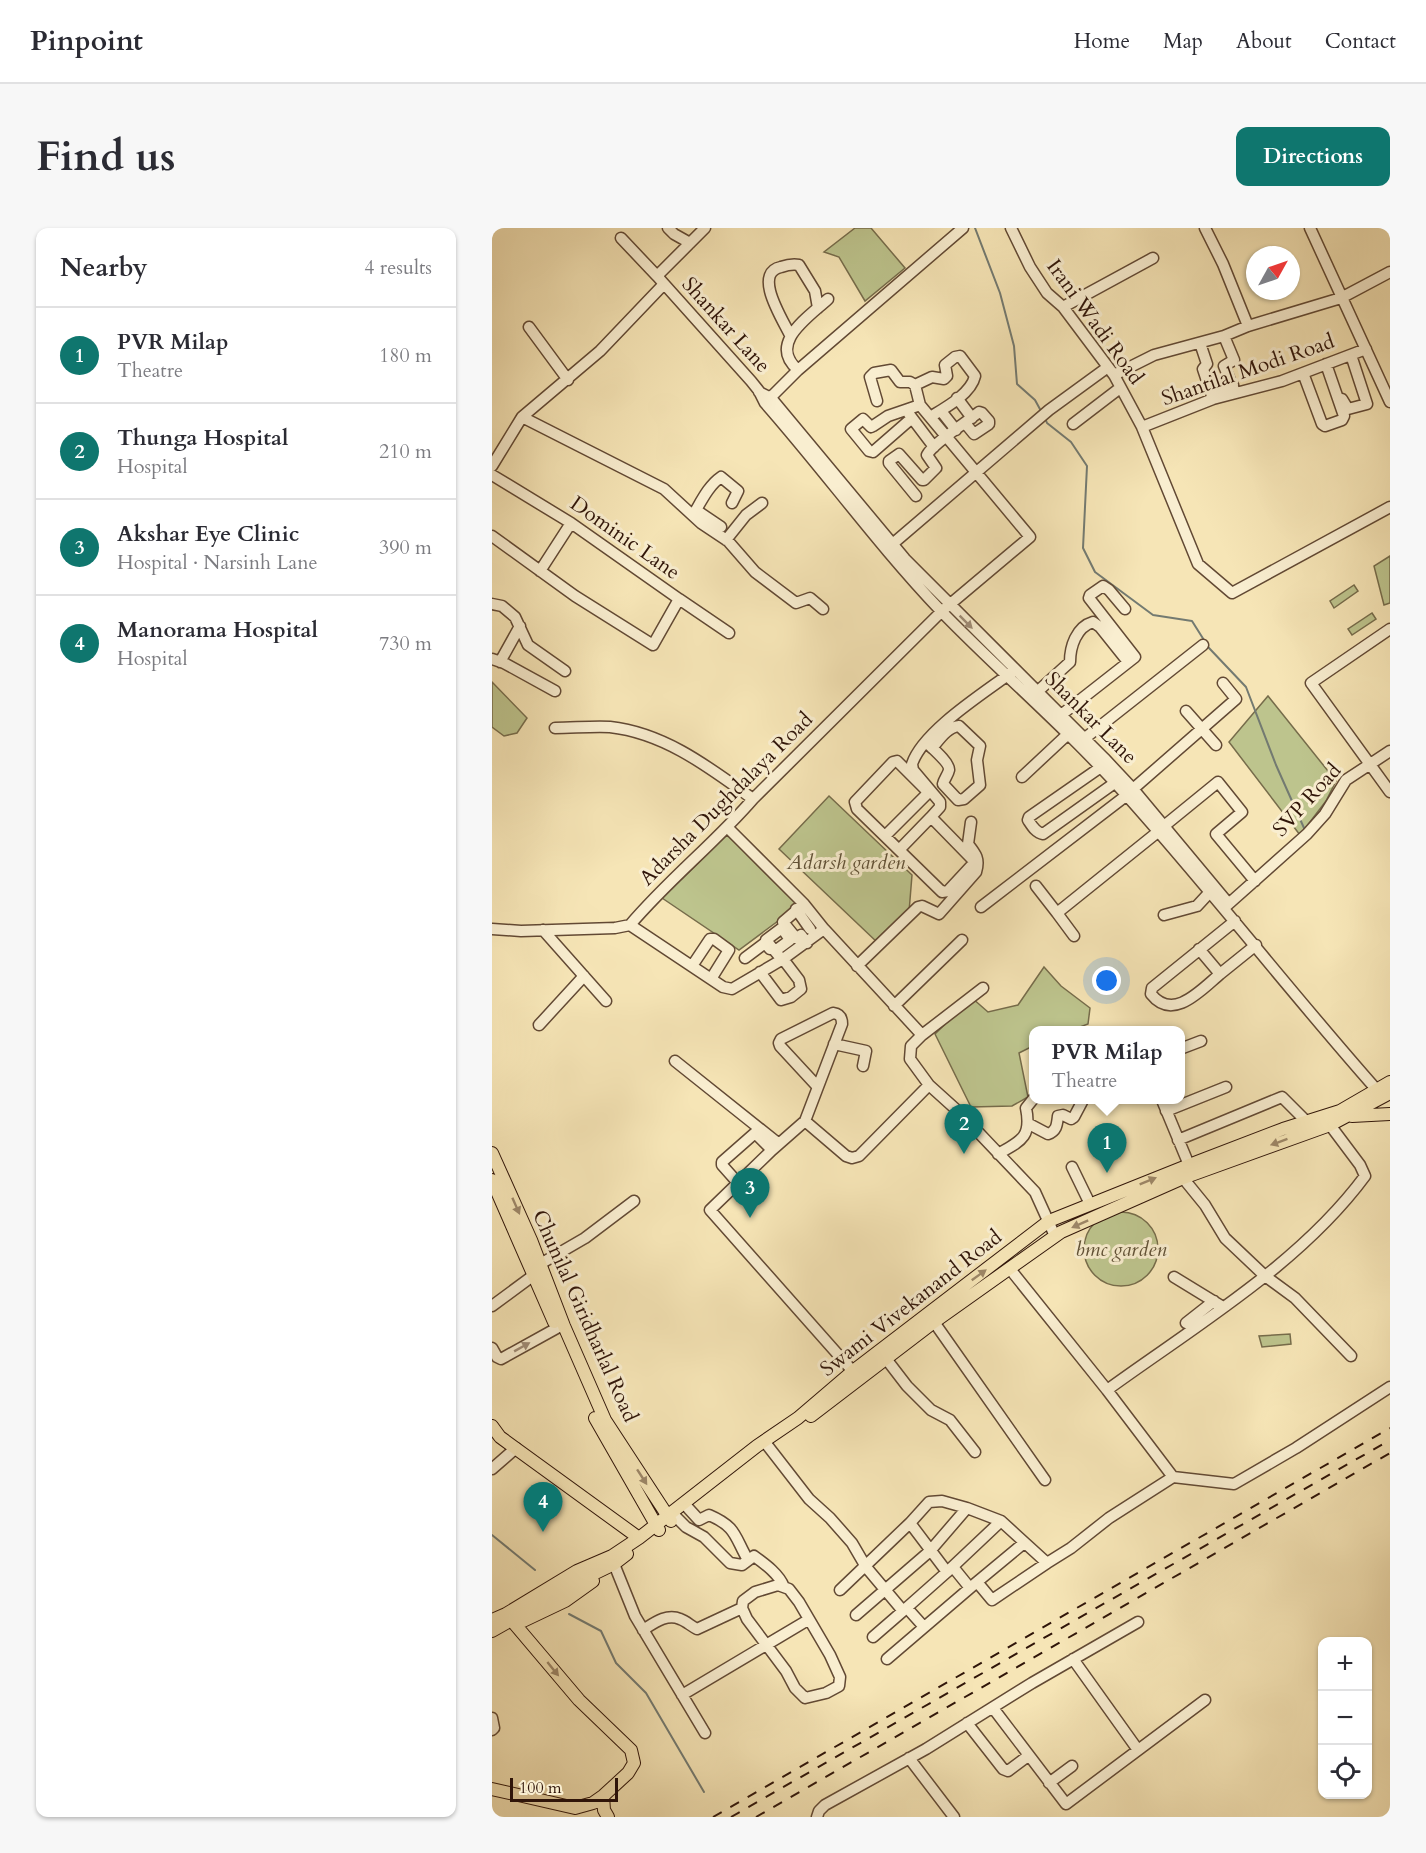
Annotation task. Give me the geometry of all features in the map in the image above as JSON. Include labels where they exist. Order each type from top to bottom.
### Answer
[{"type":"main road","points":[[1385,1091],[1390,1108]]},
{"type":"main road","name":"Swami Vivekanand Road","points":[[857,1376],[886,1360],[934,1322],[1054,1236],[1183,1178],[1330,1125],[1348,1116],[1385,1091]]},
{"type":"main road","name":"Swami Vivekanand Road","points":[[671,1518],[688,1508],[798,1418],[857,1376],[1049,1221],[1283,1129],[1340,1111],[1385,1091]]},
{"type":"main road","points":[[1348,1116],[1390,1114]]},
{"type":"main road","name":"Chunilal Giridharlal Road","points":[[492,1153],[557,1328],[598,1423],[658,1528]]},
{"type":"main road","name":"Chunilal Giridharlal Road","points":[[492,1180],[564,1326],[605,1420],[671,1518]]},
{"type":"main road","points":[[492,1426],[500,1437],[639,1538]]},
{"type":"main road","name":"Swami Vivekanand Road","points":[[492,1620],[511,1619],[542,1612],[565,1601],[586,1587],[766,1444]]},
{"type":"main road","name":"Swami Vivekanand Road","points":[[492,1631],[577,1571],[612,1556],[658,1528]]},
{"type":"main road","name":"Swami Vivekanand Road","points":[[511,1619],[614,1564]]},
{"type":"main road","points":[[492,1790],[578,1812],[603,1796],[628,1773],[633,1763],[631,1750],[579,1700],[511,1619]]},
{"type":"main road","points":[[603,1796],[604,1810],[608,1817]]},
{"type":"street","points":[[668,228],[690,243]]},
{"type":"street","points":[[492,465],[522,417],[600,351],[705,228]]},
{"type":"street","points":[[768,401],[798,370],[963,228]]},
{"type":"street","name":"Irani Wadi Road","points":[[1011,228],[1030,267],[1047,293],[1063,307],[1111,371],[1142,427],[1198,564],[1232,593],[1334,540],[1390,507]]},
{"type":"street","points":[[1205,228],[1223,264],[1248,326]]},
{"type":"street","name":"Shantilal Modi Road","points":[[1310,228],[1366,350],[1385,378],[1390,402]]},
{"type":"street","name":"Shankar Lane","points":[[621,238],[701,323],[889,547],[945,608],[1011,673],[1068,734],[1081,741],[1130,792],[1385,1091]]},
{"type":"street","points":[[1063,307],[1153,258]]},
{"type":"street","points":[[790,335],[768,285],[774,268],[799,265],[815,291],[818,308]]},
{"type":"street","points":[[889,547],[1049,410],[1111,371],[1154,355],[1224,336],[1248,326],[1341,298],[1390,272]]},
{"type":"street","points":[[798,370],[793,365],[786,347],[790,335],[828,299]]},
{"type":"street","points":[[529,327],[568,380]]},
{"type":"street","points":[[1224,336],[1234,360],[1224,366],[1234,389]]},
{"type":"street","points":[[1200,343],[1207,364],[1203,369],[1212,395]]},
{"type":"street","name":"Shantilal Modi Road","points":[[1142,427],[1212,395],[1234,389],[1245,391],[1352,358],[1366,350]]},
{"type":"street","points":[[915,385],[932,377],[944,380],[947,376],[945,365],[960,356],[975,376],[975,380],[967,390],[930,417]]},
{"type":"street","points":[[1328,366],[1345,406],[1350,409],[1365,405],[1367,400],[1352,358]]},
{"type":"street","points":[[1303,374],[1322,424],[1325,426],[1342,420],[1344,416],[1328,366]]},
{"type":"street","points":[[877,401],[870,377],[874,373],[891,370],[900,382],[910,382],[915,385],[920,405],[975,473]]},
{"type":"street","points":[[1073,424],[1120,388]]},
{"type":"street","points":[[957,398],[964,424]]},
{"type":"street","points":[[909,414],[888,416],[871,427],[863,419],[851,429],[868,451],[873,452],[920,405]]},
{"type":"street","points":[[941,411],[964,424]]},
{"type":"street","points":[[909,414],[934,447]]},
{"type":"street","points":[[522,417],[664,489],[729,543],[755,572],[788,597],[796,603],[810,598],[823,609]]},
{"type":"street","points":[[916,496],[888,463],[889,460],[899,454],[924,480],[936,468],[927,455],[964,424]]},
{"type":"street","name":"Adarsha Dughdalaya Road","points":[[630,925],[646,906],[945,608],[1030,537],[975,473]]},
{"type":"street","name":"Dominic Lane","points":[[492,474],[571,524],[679,599],[652,645],[592,607],[492,536]]},
{"type":"street","points":[[694,513],[714,483],[722,477],[738,491],[732,503]]},
{"type":"street","points":[[729,543],[751,510],[762,502]]},
{"type":"street","points":[[694,513],[721,527]]},
{"type":"street","points":[[540,571],[571,524]]},
{"type":"street","points":[[729,543],[745,528]]},
{"type":"street","points":[[1061,715],[1135,656],[1089,598],[1090,595],[1103,586],[1125,609]]},
{"type":"street","points":[[679,599],[729,633]]},
{"type":"street","points":[[492,604],[502,606],[510,613],[520,626],[528,645],[565,671]]},
{"type":"street","points":[[1037,692],[1070,662],[1071,646],[1088,623],[1093,622],[1100,627],[1128,662]]},
{"type":"street","points":[[520,626],[496,660],[555,692]]},
{"type":"street","points":[[1390,630],[1311,683],[1390,792]]},
{"type":"street","points":[[1081,741],[1203,645]]},
{"type":"street","points":[[929,745],[963,708],[1011,673]]},
{"type":"street","name":"Shankar Lane","points":[[1011,673],[1037,692],[1061,715],[1101,767],[1116,783],[1130,792]]},
{"type":"street","points":[[981,907],[1130,792],[1236,699],[1223,683]]},
{"type":"street","points":[[1186,711],[1216,745]]},
{"type":"street","points":[[929,745],[948,765],[949,770],[943,784],[958,800],[964,800],[980,785],[977,760],[980,746],[958,726],[954,726],[949,729],[929,745],[910,761],[913,770],[930,788],[930,791]]},
{"type":"street","points":[[555,728],[624,729],[682,750],[753,799]]},
{"type":"street","points":[[1022,777],[1068,734]]},
{"type":"street","name":"SVP Road","points":[[1227,906],[1319,821],[1346,780],[1390,751]]},
{"type":"street","points":[[899,850],[940,807],[940,802],[897,761],[893,762],[855,802],[857,809],[942,892],[948,891],[974,863],[931,817]]},
{"type":"street","points":[[1101,767],[1029,817],[1028,820],[1039,833],[1043,834],[1116,783]]},
{"type":"street","points":[[1057,913],[1218,782],[1242,812],[1216,834],[1255,881]]},
{"type":"street","points":[[885,836],[930,791]]},
{"type":"street","points":[[857,966],[918,907],[922,906],[939,914],[976,872],[978,856],[968,844],[971,822]]},
{"type":"street","points":[[727,827],[922,1035]]},
{"type":"street","name":"Shankar Lane","points":[[1161,829],[1209,893],[1227,906],[1235,921],[1385,1091]]},
{"type":"street","points":[[1036,886],[1074,936]]},
{"type":"street","points":[[1164,915],[1197,906],[1209,893]]},
{"type":"street","points":[[800,907],[783,922],[796,938],[824,930]]},
{"type":"street","points":[[492,929],[543,930],[630,925],[723,987],[732,989],[763,976],[781,959],[796,951],[805,935],[800,907]]},
{"type":"street","points":[[1235,921],[1152,988],[1151,994],[1164,1004],[1180,1005],[1196,995],[1256,945]]},
{"type":"street","points":[[763,976],[781,1000],[800,992],[799,980],[781,959],[766,940],[782,928],[790,939],[781,959]]},
{"type":"street","points":[[543,930],[606,1001]]},
{"type":"street","points":[[692,966],[710,939],[714,939],[729,950],[711,979]]},
{"type":"street","points":[[894,1006],[962,940]]},
{"type":"street","points":[[788,941],[796,951]]},
{"type":"street","points":[[745,958],[765,944],[781,959]]},
{"type":"street","points":[[1199,949],[1220,974]]},
{"type":"street","points":[[539,1025],[584,976]]},
{"type":"street","points":[[982,988],[922,1035],[911,1046],[910,1059],[929,1085],[960,1113],[1035,1192],[1054,1236]]},
{"type":"street","points":[[818,1086],[779,1043],[781,1039],[833,1013],[838,1014],[842,1018],[842,1024],[805,1121],[710,1210],[857,1376]]},
{"type":"street","points":[[1185,1047],[1201,1041]]},
{"type":"street","points":[[834,1044],[866,1051],[863,1066]]},
{"type":"street","points":[[675,1061],[776,1147]]},
{"type":"street","points":[[805,1121],[846,1156],[852,1158],[859,1156],[929,1085]]},
{"type":"street","points":[[1185,1103],[1226,1087]]},
{"type":"street","points":[[1178,1140],[1282,1096],[1307,1122]]},
{"type":"street","points":[[998,1154],[1015,1144],[1025,1134],[1029,1124],[1026,1108],[1029,1104]]},
{"type":"street","points":[[1029,1124],[1048,1134],[1056,1130],[1058,1116],[1063,1115],[1071,1119],[1081,1104]]},
{"type":"street","points":[[1163,1104],[1188,1165]]},
{"type":"street","points":[[1166,1111],[1184,1104]]},
{"type":"street","points":[[1107,1390],[1187,1325],[1265,1276],[1319,1230],[1365,1176],[1360,1165],[1330,1125]]},
{"type":"street","points":[[738,1183],[722,1166],[722,1162],[755,1132],[776,1147]]},
{"type":"street","points":[[1072,1167],[1090,1204]]},
{"type":"street","points":[[1183,1178],[1205,1205],[1226,1238],[1265,1276],[1295,1298],[1351,1356]]},
{"type":"street","points":[[492,1306],[535,1269],[585,1238],[634,1201]]},
{"type":"street","points":[[1010,1269],[1173,1477]]},
{"type":"street","points":[[1174,1277],[1217,1306]]},
{"type":"street","points":[[934,1322],[1045,1480]]},
{"type":"street","points":[[492,1348],[497,1357],[501,1359],[557,1328]]},
{"type":"street","points":[[886,1360],[931,1410],[950,1420],[975,1452]]},
{"type":"street","points":[[910,1523],[930,1551],[992,1600],[1071,1548],[1109,1518],[1173,1477],[1234,1484],[1296,1448],[1390,1387]]},
{"type":"street","points":[[766,1444],[809,1499],[852,1543],[866,1567],[884,1590],[924,1627]]},
{"type":"street","points":[[492,1469],[516,1448]]},
{"type":"street","points":[[840,1590],[910,1523],[928,1502],[942,1501],[1001,1521],[1047,1563]]},
{"type":"street","points":[[688,1508],[699,1520],[710,1515],[725,1522],[734,1531],[748,1560]]},
{"type":"street","points":[[856,1615],[930,1551],[967,1508]]},
{"type":"street","points":[[671,1518],[704,1537],[730,1563],[742,1565],[754,1556],[770,1569],[784,1587]]},
{"type":"street","points":[[873,1637],[1001,1521]]},
{"type":"street","points":[[886,1659],[1024,1544]]},
{"type":"street","points":[[614,1564],[635,1616],[705,1733]]},
{"type":"street","points":[[778,1585],[784,1587],[789,1589],[830,1654],[840,1677],[839,1686],[826,1694],[805,1698],[795,1688],[786,1671],[747,1619],[742,1608],[743,1601],[755,1592],[778,1585]]},
{"type":"street","points":[[643,1630],[671,1616],[697,1629],[742,1608]]},
{"type":"street","points":[[682,1695],[808,1620]]},
{"type":"street","points":[[817,1817],[825,1805],[909,1758],[1138,1622]]},
{"type":"street","points":[[1073,1659],[1138,1750]]},
{"type":"street","points":[[993,1708],[1066,1804],[1204,1700]]},
{"type":"street","points":[[492,1718],[494,1728],[492,1730]]},
{"type":"street","points":[[968,1723],[1002,1769],[1008,1771],[1028,1756]]},
{"type":"street","points":[[909,1758],[954,1817]]},
{"type":"street","points":[[1049,1784],[1072,1766]]},
{"type":"green space","points":[[855,228],[871,228],[905,268],[865,301],[839,257],[824,252]]},
{"type":"green space","points":[[1390,556],[1390,603],[1384,605],[1374,566]]},
{"type":"green space","points":[[1354,585],[1358,591],[1334,608],[1330,601]]},
{"type":"green space","points":[[1372,613],[1376,619],[1352,635],[1348,629]]},
{"type":"green space","points":[[492,682],[527,718],[517,733],[504,736],[492,727]]},
{"type":"green space","points":[[1268,696],[1336,781],[1326,801],[1300,835],[1229,742]]},
{"type":"green space","name":"Adarsh garden","points":[[829,796],[912,875],[909,912],[879,944],[779,849]]},
{"type":"green space","points":[[727,835],[801,904],[739,950],[662,898]]},
{"type":"green space","points":[[1044,967],[1061,986],[1090,1008],[1088,1024],[1083,1026],[1029,1026],[1029,1048],[1019,1053],[1028,1097],[1012,1106],[971,1107],[935,1034],[972,998],[988,1012],[1018,1005]]},
{"type":"green space","name":"bmc garden","points":[[1121,1212],[1142,1218],[1152,1228],[1158,1249],[1152,1270],[1142,1280],[1121,1286],[1100,1280],[1090,1270],[1084,1249],[1090,1228],[1100,1218]]},
{"type":"green space","points":[[1290,1334],[1291,1344],[1262,1347],[1259,1336]]},
{"type":"waterway","points":[[975,228],[1000,293],[1014,346],[1017,384],[1035,400],[1041,411]]},
{"type":"waterway","points":[[1045,418],[1047,423],[1071,442],[1087,466],[1083,548],[1095,572],[1153,615],[1192,621],[1209,648],[1246,687],[1276,765],[1304,828]]},
{"type":"waterway","points":[[492,1535],[535,1570]]},
{"type":"waterway","points":[[569,1614],[601,1631],[616,1663],[646,1693],[704,1792]]},
{"type":"railway","points":[[713,1817],[1390,1428]]},
{"type":"railway","points":[[731,1817],[1390,1440]]},
{"type":"railway","points":[[756,1817],[1390,1453]]},
{"type":"place","name":"Thunga Hospital","points":[[964,1154]]},
{"type":"place","name":"PVR Milap","points":[[1107,1173]]},
{"type":"place","name":"Akshar Eye Clinic","points":[[750,1218]]},
{"type":"place","name":"Manorama Hospital","points":[[543,1532]]}]
